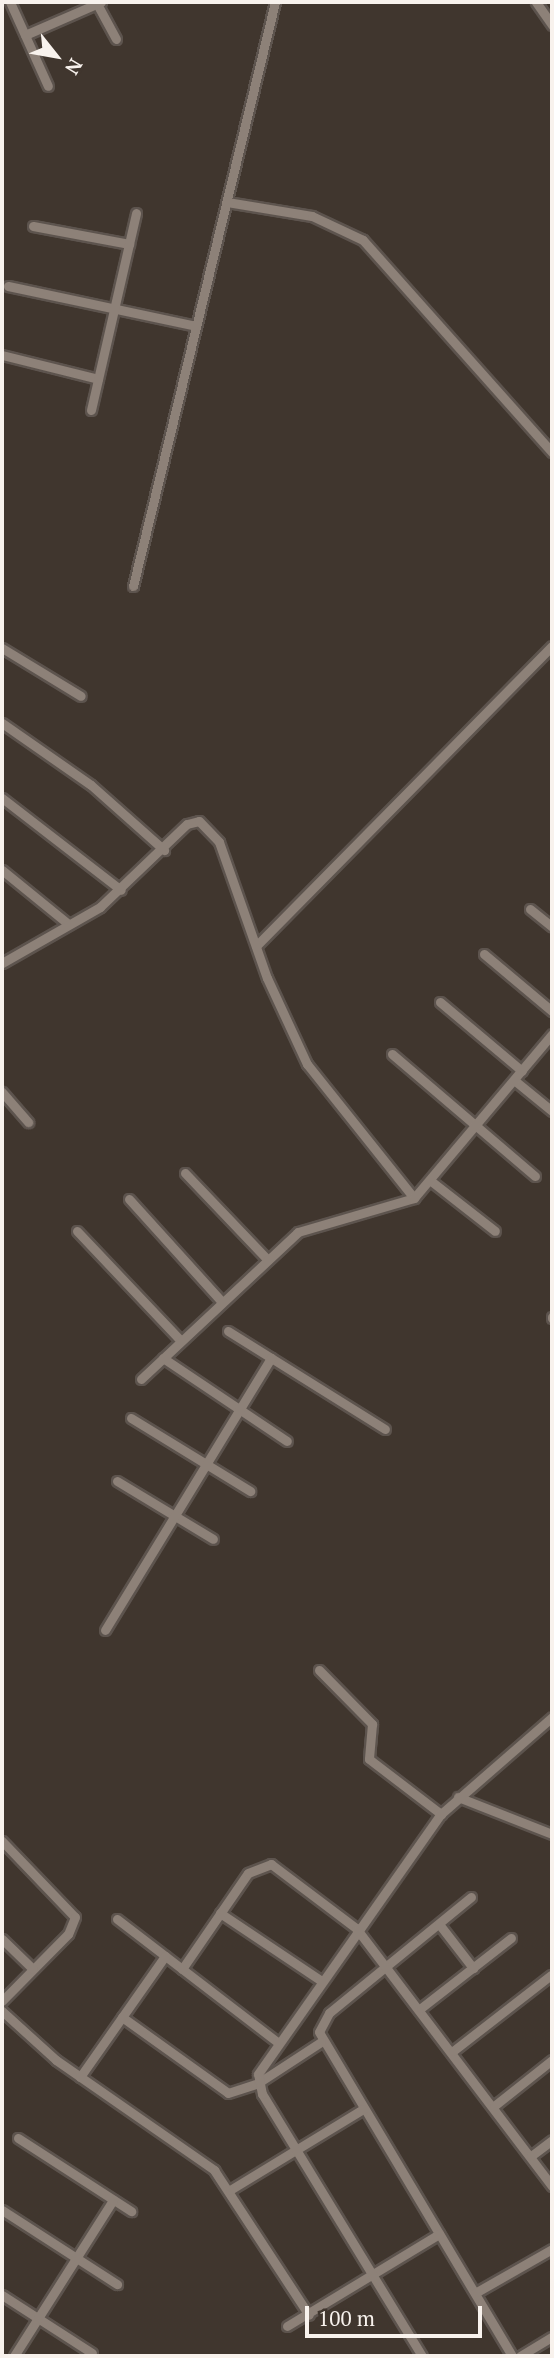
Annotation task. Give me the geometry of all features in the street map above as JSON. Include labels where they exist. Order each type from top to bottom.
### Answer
[{"type":"street","points":[[10,2],[48,86]]},
{"type":"street","points":[[25,35],[98,2],[116,39]]},
{"type":"street","points":[[134,586],[275,2]]},
{"type":"street","points":[[536,2],[552,24]]},
{"type":"street","points":[[227,202],[312,216],[363,240],[552,452]]},
{"type":"street","points":[[91,410],[136,213]]},
{"type":"street","points":[[33,226],[129,244]]},
{"type":"street","points":[[8,286],[197,326]]},
{"type":"street","points":[[2,355],[98,379]]},
{"type":"street","points":[[256,946],[552,646]]},
{"type":"street","points":[[2,649],[81,696]]},
{"type":"street","points":[[2,723],[91,785],[164,849]]},
{"type":"street","points":[[2,798],[121,890]]},
{"type":"street","points":[[2,963],[121,890],[187,824],[199,821],[210,828],[256,946],[307,1064],[414,1198]]},
{"type":"street","points":[[2,870],[67,923]]},
{"type":"street","points":[[530,909],[552,927]]},
{"type":"street","points":[[484,954],[552,1011]]},
{"type":"street","points":[[440,1002],[522,1071]]},
{"type":"street","points":[[141,1379],[298,1232],[414,1198],[552,1036]]},
{"type":"street","points":[[392,1054],[535,1176]]},
{"type":"street","points":[[514,1080],[552,1111]]},
{"type":"street","points":[[2,1092],[28,1122]]},
{"type":"street","points":[[185,1173],[267,1259]]},
{"type":"street","points":[[431,1181],[495,1231]]},
{"type":"street","points":[[129,1199],[222,1302]]},
{"type":"street","points":[[77,1231],[181,1341]]},
{"type":"street","points":[[228,1331],[385,1429]]},
{"type":"street","points":[[163,1358],[287,1441]]},
{"type":"street","points":[[105,1630],[271,1358]]},
{"type":"street","points":[[131,1418],[250,1492]]},
{"type":"street","points":[[117,1480],[213,1539]]},
{"type":"street","points":[[319,1670],[372,1724],[369,1759],[441,1814]]},
{"type":"street","points":[[422,2356],[258,2083],[262,2061],[441,1814],[552,1717]]},
{"type":"street","points":[[458,1797],[552,1834]]},
{"type":"street","points":[[2,1840],[75,1917],[68,1934],[2,2001]]},
{"type":"street","points":[[182,1969],[248,1873],[264,1862],[356,1928],[421,2008],[552,2186]]},
{"type":"street","points":[[471,1897],[328,2013],[320,2023],[321,2042],[512,2356]]},
{"type":"street","points":[[220,1913],[320,1980]]},
{"type":"street","points":[[117,1919],[276,2041]]},
{"type":"street","points":[[439,1924],[473,1968]]},
{"type":"street","points":[[421,2008],[511,1938]]},
{"type":"street","points":[[2,1939],[33,1969]]},
{"type":"street","points":[[80,2077],[165,1955]]},
{"type":"street","points":[[453,2051],[551,1975]]},
{"type":"street","points":[[2,2011],[80,2077],[206,2163],[230,2190],[309,2315]]},
{"type":"street","points":[[122,2017],[228,2093],[258,2083],[321,2042]]},
{"type":"street","points":[[494,2106],[552,2060]]},
{"type":"street","points":[[230,2190],[363,2109]]},
{"type":"street","points":[[18,2138],[131,2211]]},
{"type":"street","points":[[531,2156],[552,2140]]},
{"type":"street","points":[[14,2356],[113,2200]]},
{"type":"street","points":[[2,2210],[117,2284]]},
{"type":"street","points":[[287,2326],[439,2234]]},
{"type":"street","points":[[475,2293],[552,2249]]},
{"type":"street","points":[[2,2295],[92,2353]]},
{"type":"street","points":[[520,2356],[552,2337]]}]
